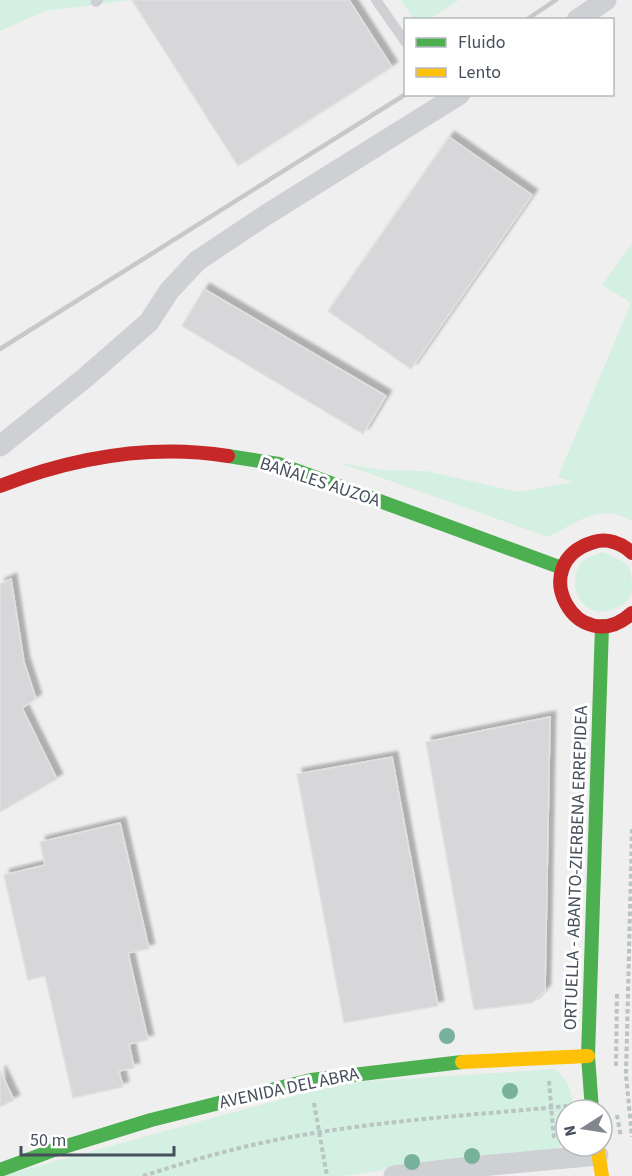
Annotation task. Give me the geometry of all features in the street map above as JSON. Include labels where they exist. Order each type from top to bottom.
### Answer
[{"type":"street","points":[[581,18],[606,0]]},
{"type":"street","points":[[0,446],[86,377],[149,322],[169,291],[197,261],[266,215],[457,96]]},
{"type":"street","name":"BAÑALES AUZOA","points":[[0,486],[33,473],[81,461],[144,451],[204,452],[279,464],[562,568]]},
{"type":"street","points":[[632,553],[617,543],[591,542],[568,556],[559,580],[560,591],[570,613],[591,625],[615,624],[632,613]]},
{"type":"street","name":"ORTUELLA - ABANTO-ZIERBENA ERREPIDEA","points":[[591,1098],[588,1056],[602,626]]},
{"type":"street","name":"AVENIDA DEL ABRA","points":[[0,1170],[54,1150],[151,1120],[310,1080],[453,1062],[546,1056],[588,1056]]},
{"type":"street","points":[[394,1176],[568,1158]]},
{"type":"street","points":[[598,1158],[602,1176]]},
{"type":"lane","points":[[376,0],[404,42]]},
{"type":"path","points":[[632,830],[626,1074],[632,1137]]},
{"type":"path","points":[[615,1075],[618,981]]},
{"type":"path","points":[[546,1056],[556,1161]]},
{"type":"path","points":[[310,1080],[327,1176]]},
{"type":"path","points":[[616,1104],[623,1149]]},
{"type":"path","points":[[143,1176],[199,1157],[320,1132],[433,1117],[554,1108]]},
{"type":"green space","points":[[0,0],[132,0],[45,11],[0,31]]},
{"type":"green space","points":[[401,0],[459,0],[432,18],[413,18]]},
{"type":"green space","points":[[632,243],[632,521],[609,513],[599,514],[580,520],[548,537],[340,463],[382,470],[426,471],[519,492],[573,482],[558,477],[631,303],[602,285]]},
{"type":"green space","points":[[603,552],[625,563],[632,578],[632,590],[629,599],[624,604],[600,612],[592,610],[580,600],[575,577],[584,560]]},
{"type":"green space","points":[[555,1069],[564,1078],[572,1098],[554,1098],[554,1149],[545,1153],[407,1166],[344,1176],[2,1176],[340,1083]]},
{"type":"building","points":[[132,0],[349,0],[392,67],[238,166]]},
{"type":"building","points":[[449,137],[532,195],[411,369],[328,311]]},
{"type":"building","points":[[204,289],[386,396],[363,434],[182,326]]},
{"type":"building","points":[[11,579],[24,662],[36,699],[22,708],[57,779],[0,812],[0,584]]},
{"type":"building","points":[[550,717],[545,990],[532,1003],[474,1010],[426,742]]},
{"type":"building","points":[[392,757],[438,1006],[344,1023],[297,774]]},
{"type":"building","points":[[120,823],[149,949],[128,953],[148,1040],[129,1044],[134,1068],[119,1071],[123,1087],[73,1098],[45,976],[28,980],[4,875],[45,865],[40,842]]},
{"type":"building","points":[[0,1071],[14,1100],[0,1107]]},
{"type":"railway","points":[[529,18],[556,0]]},
{"type":"railway","points":[[0,349],[404,95]]},
{"type":"traffic: fast","points":[[228,456],[279,464],[562,568]]},
{"type":"traffic: fast","points":[[591,1098],[588,1056],[602,626]]},
{"type":"traffic: fast","points":[[0,1170],[54,1150],[151,1120],[311,1080],[462,1062]]},
{"type":"traffic: slow","points":[[462,1062],[588,1056]]},
{"type":"traffic: slow","points":[[599,1158],[602,1176]]},
{"type":"traffic: jam","points":[[0,486],[55,468],[112,456],[170,452],[228,456]]},
{"type":"traffic: jam","points":[[632,553],[624,546],[614,542],[594,542],[573,553],[562,569],[561,587],[566,604],[578,618],[593,626],[612,625],[632,613]]}]
